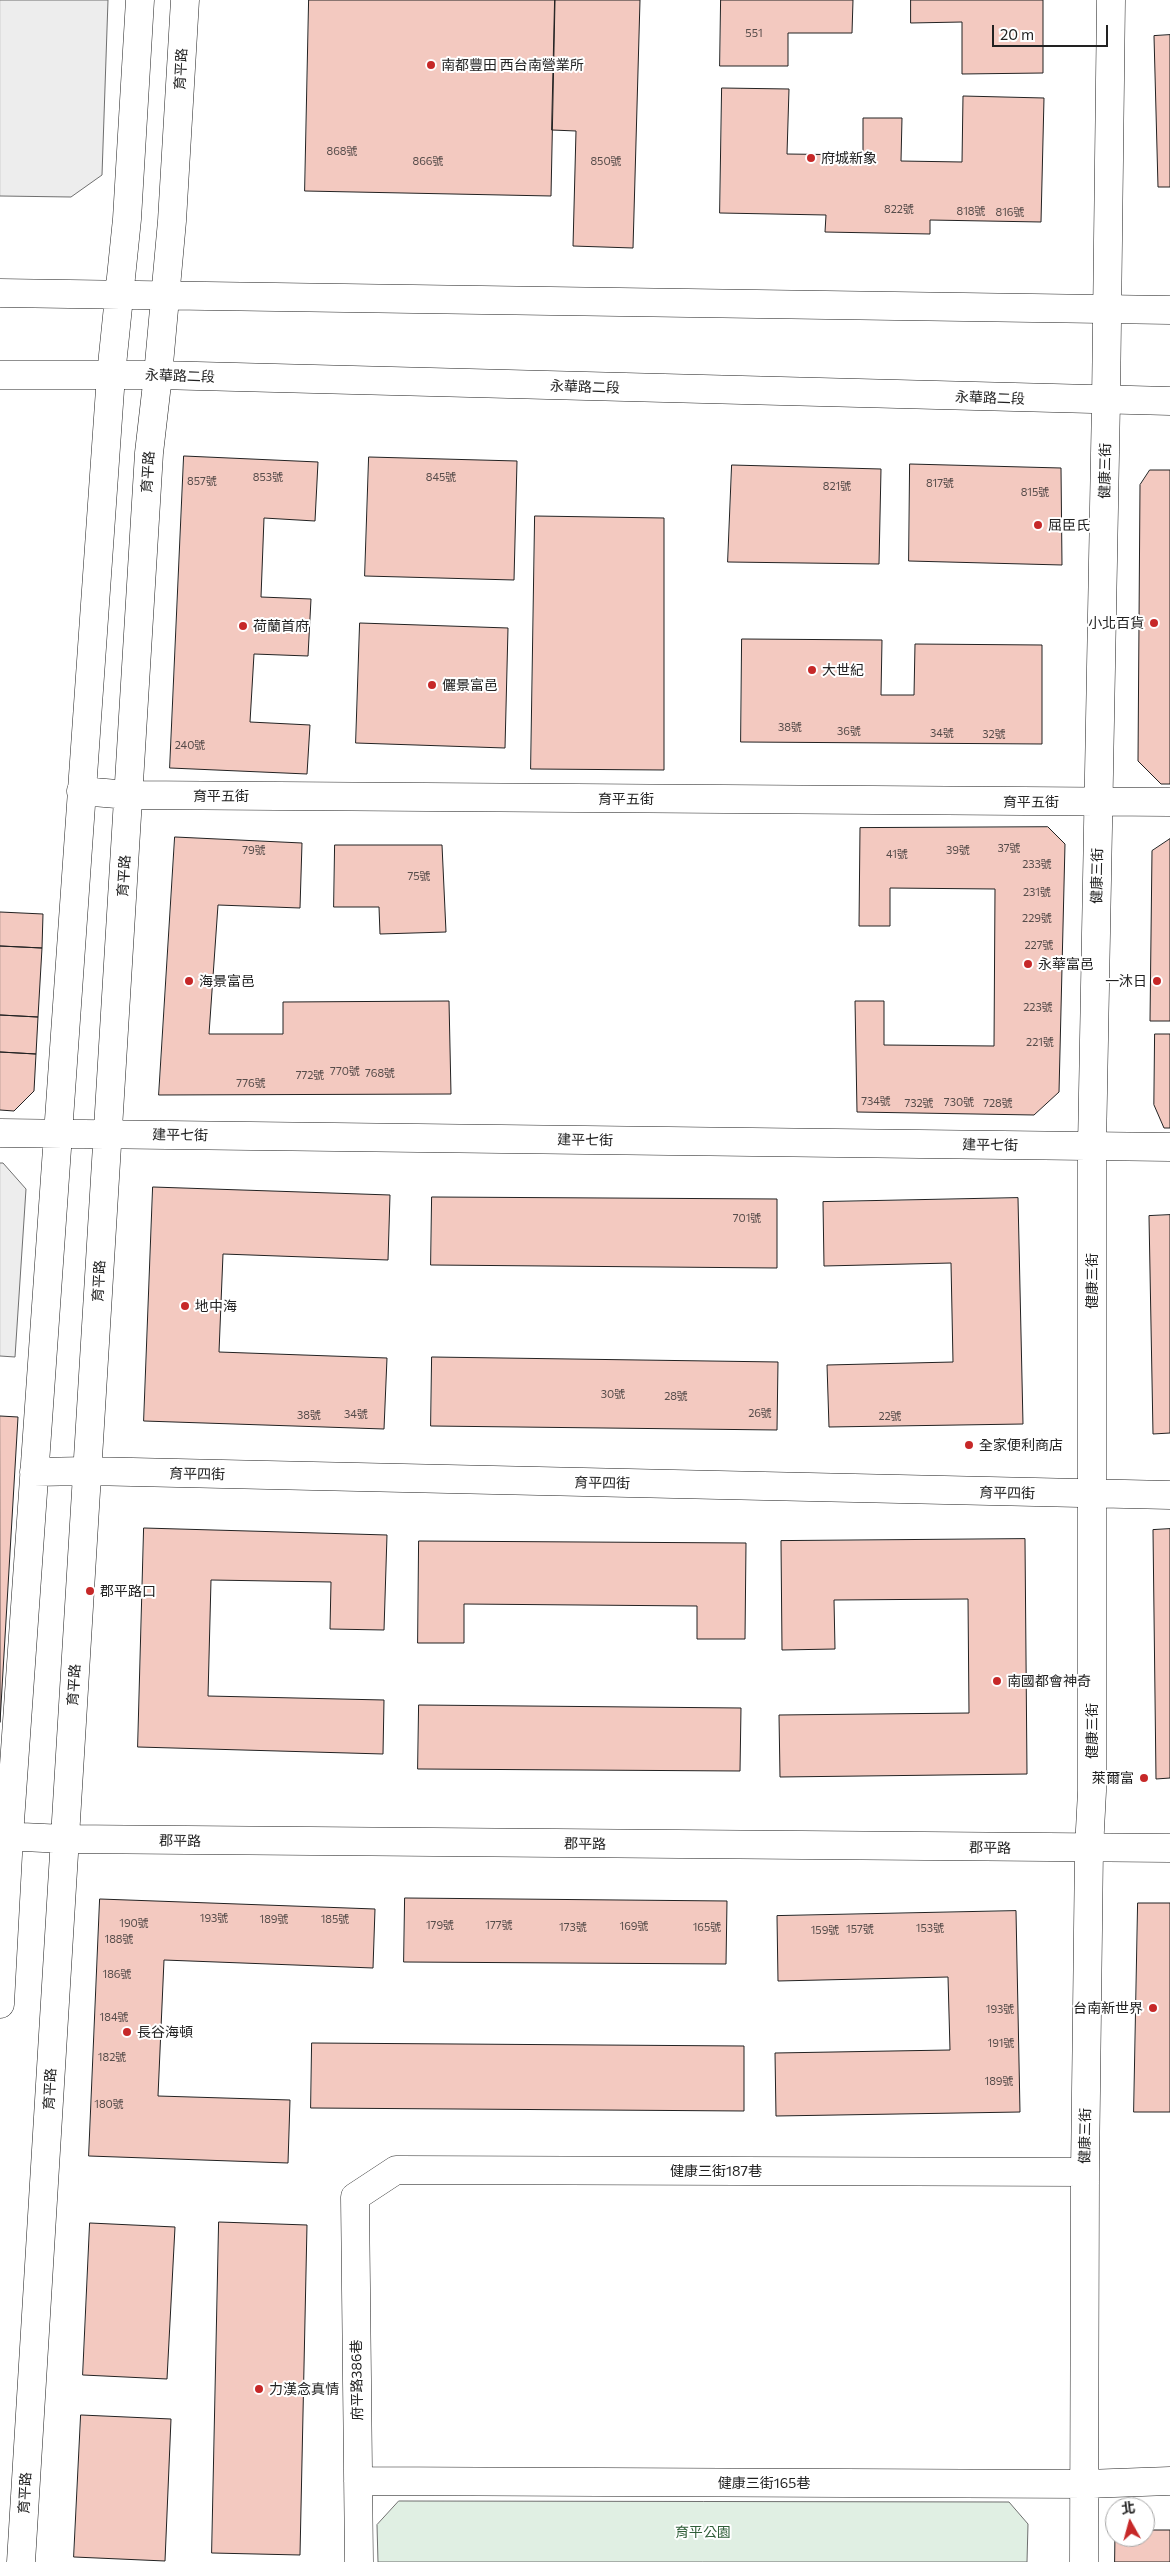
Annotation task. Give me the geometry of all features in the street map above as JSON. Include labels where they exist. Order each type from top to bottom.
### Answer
[{"type":"street","points":[[0,2004],[5,1836],[34,1472],[111,375],[127,219],[140,0]]},
{"type":"street","name":"育平路","points":[[21,2562],[149,454],[166,295],[185,0]]},
{"type":"street","name":"健康三街","points":[[1084,2562],[1086,2484],[1085,2172],[1089,1849],[1092,1781],[1092,1146],[1108,310],[1111,0]]},
{"type":"street","points":[[0,293],[1170,310]]},
{"type":"street","name":"永華路二段","points":[[0,375],[158,375],[1106,401],[1170,401]]},
{"type":"street","name":"育平五街","points":[[81,791],[128,795],[1170,802]]},
{"type":"street","name":"建平七街","points":[[0,1133],[1170,1147]]},
{"type":"street","name":"育平四街","points":[[34,1472],[87,1471],[1092,1495],[1170,1495]]},
{"type":"street","name":"郡平路","points":[[5,1836],[65,1840],[1089,1849],[1170,1848]]},
{"type":"street","name":"健康三街187巷","points":[[355,2197],[396,2170],[1085,2172]]},
{"type":"street","name":"府平路386巷","points":[[355,2197],[359,2562]]},
{"type":"street","name":"健康三街165巷","points":[[358,2481],[1086,2484],[1170,2481]]},
{"type":"green space","name":"育平公園","points":[[399,2501],[1009,2502],[1028,2524],[1027,2562],[378,2562],[377,2525]]},
{"type":"shaded area","points":[[0,0],[108,0],[102,175],[71,197],[0,196]]},
{"type":"shaded area","points":[[0,1163],[3,1163],[26,1189],[15,1357],[0,1356]]},
{"type":"building","name":"南都豐田 西台南營業所","points":[[309,0],[555,0],[551,196],[305,191]]},
{"type":"building","points":[[555,0],[640,0],[633,248],[573,246],[576,131],[552,130]]},
{"type":"building","points":[[721,0],[853,0],[852,33],[788,33],[788,66],[720,66]]},
{"type":"building","points":[[911,0],[1043,0],[1043,73],[962,74],[962,22],[911,23]]},
{"type":"building","points":[[1170,35],[1170,187],[1158,187],[1154,36]]},
{"type":"building","name":"府城新象","points":[[722,88],[789,89],[787,154],[863,155],[863,118],[902,118],[901,161],[962,162],[963,96],[1044,98],[1041,222],[930,220],[930,234],[825,232],[826,215],[720,213]]},
{"type":"building","name":"荷蘭首府","points":[[184,456],[318,462],[315,521],[264,518],[261,597],[311,599],[308,656],[254,654],[250,722],[310,725],[307,774],[170,768]]},
{"type":"building","points":[[369,457],[517,461],[514,580],[365,576]]},
{"type":"building","points":[[910,464],[1061,468],[1062,565],[909,561]]},
{"type":"building","points":[[732,465],[881,469],[879,564],[728,562]]},
{"type":"building","name":"小北百貨","points":[[1150,470],[1170,470],[1170,784],[1161,784],[1138,761],[1140,485]]},
{"type":"building","points":[[535,516],[664,518],[664,770],[531,769]]},
{"type":"building","name":"儷景富邑","points":[[360,623],[508,628],[505,748],[356,743]]},
{"type":"building","name":"大世紀","points":[[742,639],[882,640],[881,695],[914,695],[915,644],[1042,645],[1042,744],[741,742]]},
{"type":"building","name":"永華富邑","points":[[1048,827],[1065,844],[1059,1092],[1034,1115],[857,1112],[855,1001],[884,1001],[884,1045],[994,1046],[995,889],[890,888],[890,926],[859,926],[860,828]]},
{"type":"building","name":"海景富邑","points":[[175,837],[302,843],[300,908],[218,905],[209,1034],[283,1034],[283,1002],[449,1001],[451,1094],[159,1095]]},
{"type":"building","points":[[1170,839],[1170,1021],[1150,1021],[1152,851]]},
{"type":"building","points":[[335,845],[442,845],[446,932],[380,934],[379,907],[334,907]]},
{"type":"building","points":[[0,912],[43,914],[42,948],[0,946]]},
{"type":"building","points":[[0,946],[42,948],[38,1017],[0,1015]]},
{"type":"building","points":[[0,1015],[38,1017],[36,1054],[0,1052]]},
{"type":"building","points":[[1155,1034],[1170,1034],[1170,1128],[1164,1128],[1154,1105]]},
{"type":"building","points":[[0,1052],[36,1054],[34,1091],[14,1111],[0,1110]]},
{"type":"building","name":"地中海","points":[[153,1187],[390,1195],[388,1260],[223,1254],[219,1352],[387,1358],[384,1429],[144,1421]]},
{"type":"building","points":[[432,1197],[777,1199],[777,1268],[431,1265]]},
{"type":"building","points":[[1018,1198],[1023,1424],[829,1427],[827,1365],[953,1362],[951,1263],[824,1266],[823,1202]]},
{"type":"building","points":[[1170,1215],[1170,1433],[1153,1434],[1149,1216]]},
{"type":"building","points":[[432,1357],[778,1362],[777,1430],[431,1426]]},
{"type":"building","points":[[0,1416],[18,1417],[0,1722]]},
{"type":"building","points":[[144,1528],[387,1535],[384,1630],[330,1629],[331,1582],[211,1580],[208,1696],[384,1700],[383,1754],[138,1747]]},
{"type":"building","points":[[1170,1529],[1170,1778],[1156,1779],[1153,1530]]},
{"type":"building","name":"南國都會神奇","points":[[1025,1539],[1027,1774],[780,1777],[779,1715],[969,1713],[968,1599],[834,1600],[835,1649],[782,1650],[781,1541]]},
{"type":"building","points":[[419,1541],[746,1543],[745,1639],[697,1639],[697,1606],[464,1604],[464,1643],[418,1643]]},
{"type":"building","points":[[419,1705],[741,1708],[740,1771],[418,1769]]},
{"type":"building","points":[[405,1898],[727,1901],[726,1964],[404,1962]]},
{"type":"building","name":"長谷海頓","points":[[100,1899],[375,1909],[373,1968],[164,1960],[158,2096],[290,2100],[288,2163],[89,2156]]},
{"type":"building","name":"台南新世界","points":[[1138,1903],[1170,1903],[1170,2112],[1134,2112]]},
{"type":"building","points":[[1016,1911],[1020,2112],[776,2116],[775,2053],[950,2050],[948,1977],[778,1981],[777,1916]]},
{"type":"building","points":[[312,2043],[744,2046],[744,2111],[311,2108]]},
{"type":"building","name":"力漢念真情","points":[[219,2222],[307,2225],[300,2555],[212,2553]]},
{"type":"building","points":[[90,2223],[175,2227],[167,2379],[83,2375]]},
{"type":"building","points":[[81,2415],[171,2419],[165,2561],[74,2557]]},
{"type":"building","points":[[1155,2530],[1170,2530],[1170,2562],[1115,2562],[1115,2547],[1155,2547]]},
{"type":"place","name":"南都豐田 西台南營業所","points":[[431,65]]},
{"type":"place","name":"府城新象","points":[[811,158]]},
{"type":"place","name":"屈臣氏","points":[[1038,525]]},
{"type":"place","name":"小北百貨","points":[[1154,623]]},
{"type":"place","name":"荷蘭首府","points":[[243,626]]},
{"type":"place","name":"大世紀","points":[[812,670]]},
{"type":"place","name":"儷景富邑","points":[[432,685]]},
{"type":"place","name":"永華富邑","points":[[1028,964]]},
{"type":"place","name":"海景富邑","points":[[189,981]]},
{"type":"place","name":"一沐日","points":[[1157,981]]},
{"type":"place","name":"地中海","points":[[185,1306]]},
{"type":"place","name":"全家便利商店","points":[[969,1445]]},
{"type":"place","name":"郡平路口","points":[[90,1591]]},
{"type":"place","name":"南國都會神奇","points":[[997,1681]]},
{"type":"place","name":"萊爾富","points":[[1144,1778]]},
{"type":"place","name":"台南新世界","points":[[1153,2008]]},
{"type":"place","name":"長谷海頓","points":[[127,2032]]},
{"type":"place","name":"力漢念真情","points":[[259,2389]]}]
